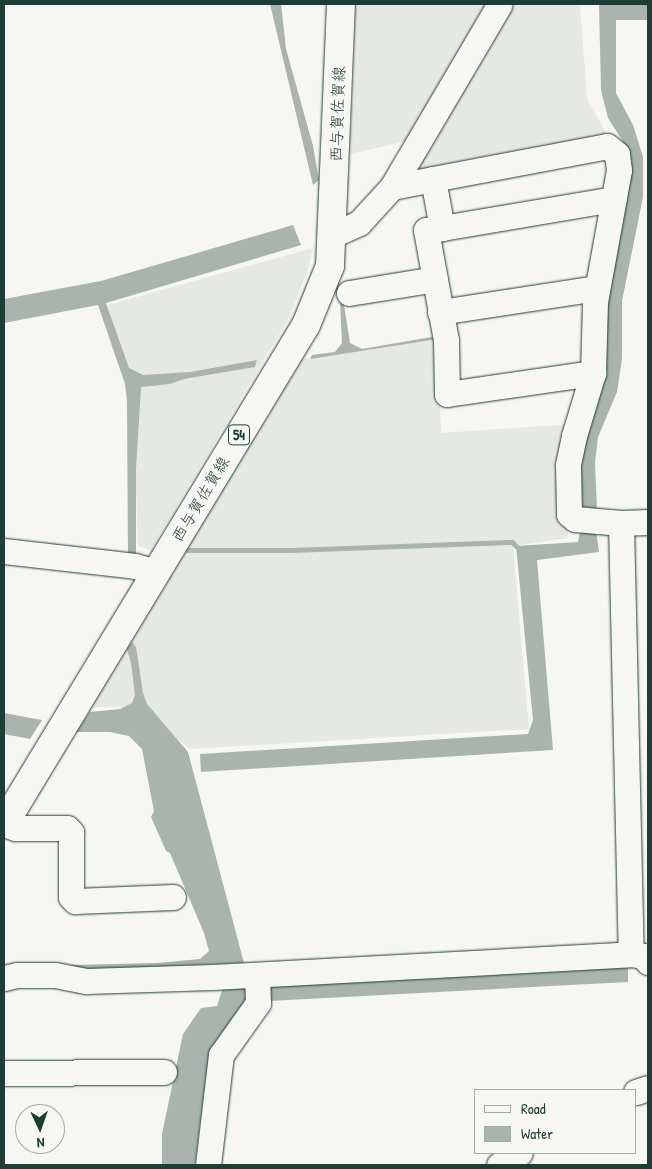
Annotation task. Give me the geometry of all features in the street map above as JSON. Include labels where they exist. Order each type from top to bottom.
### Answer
[{"type":"main road","name":"西与賀佐賀線","points":[[4,824],[306,325],[330,266],[341,4]]},
{"type":"street","points":[[331,236],[360,223],[392,187],[500,4]]},
{"type":"street","points":[[392,187],[607,146],[617,154],[619,170],[596,288],[593,373],[574,436],[568,465],[569,514],[576,519],[621,523],[648,522]]},
{"type":"street","points":[[433,179],[442,228]]},
{"type":"street","points":[[593,373],[447,394],[446,340],[426,230],[614,199]]},
{"type":"street","points":[[349,292],[435,279]]},
{"type":"street","points":[[440,312],[596,288]]},
{"type":"street","points":[[4,978],[17,975],[55,975],[86,981],[640,958],[621,523]]},
{"type":"street","points":[[4,551],[135,566],[156,572]]},
{"type":"street","points":[[4,824],[15,828],[67,828],[71,832],[71,897],[74,901],[173,897]]},
{"type":"street","points":[[208,1165],[221,1055],[258,1003],[257,974]]},
{"type":"street","points":[[4,1074],[164,1072]]},
{"type":"street","points":[[499,1165],[518,1154]]},
{"type":"shaded area","points":[[356,4],[491,4],[407,141],[350,154]]},
{"type":"shaded area","points":[[513,4],[580,4],[587,99],[609,138],[409,175]]},
{"type":"shaded area","points":[[313,248],[307,272],[289,318],[151,550],[138,546],[133,395],[108,305]]},
{"type":"shaded area","points":[[438,339],[441,433],[572,424],[562,460],[568,538],[513,546],[529,729],[190,749],[136,706],[85,708],[297,360]]},
{"type":"water","points":[[270,4],[281,4],[286,49],[313,146],[319,180],[313,185]]},
{"type":"water","points":[[599,4],[648,4],[648,20],[616,20],[616,93],[633,125],[643,157],[643,197],[622,301],[622,359],[617,392],[598,437],[595,463],[597,511],[578,511],[575,471],[629,172],[625,145],[608,118],[601,90]]},
{"type":"water","points":[[293,225],[301,245],[106,303],[129,368],[143,375],[190,372],[257,360],[255,367],[184,379],[170,384],[141,387],[136,469],[136,558],[128,556],[127,402],[125,384],[98,305],[4,323],[4,299],[101,281]]},
{"type":"water","points":[[343,299],[350,343],[362,349],[437,336],[438,339],[310,359],[312,355],[335,352],[342,343],[340,301]]},
{"type":"water","points":[[596,531],[599,552],[537,560],[553,750],[201,772],[200,754],[528,734],[533,720],[516,546],[578,542],[580,532]]},
{"type":"water","points":[[132,642],[136,647],[143,693],[147,704],[188,752],[244,963],[72,970],[70,965],[157,963],[200,959],[209,951],[204,933],[170,853],[166,851],[151,817],[154,811],[142,749],[129,736],[110,732],[76,732],[90,712],[120,709],[132,703],[135,695],[131,663],[127,649]]},
{"type":"water","points":[[4,713],[42,720],[30,739],[4,734]]},
{"type":"water","points":[[628,962],[628,982],[269,1001],[268,984]]},
{"type":"water","points":[[247,985],[248,1002],[218,1046],[206,1077],[195,1165],[162,1165],[162,1134],[183,1034],[201,1008],[217,1006],[223,987]]},
{"type":"waterway","points":[[187,550],[291,550],[512,542],[516,546]]}]
